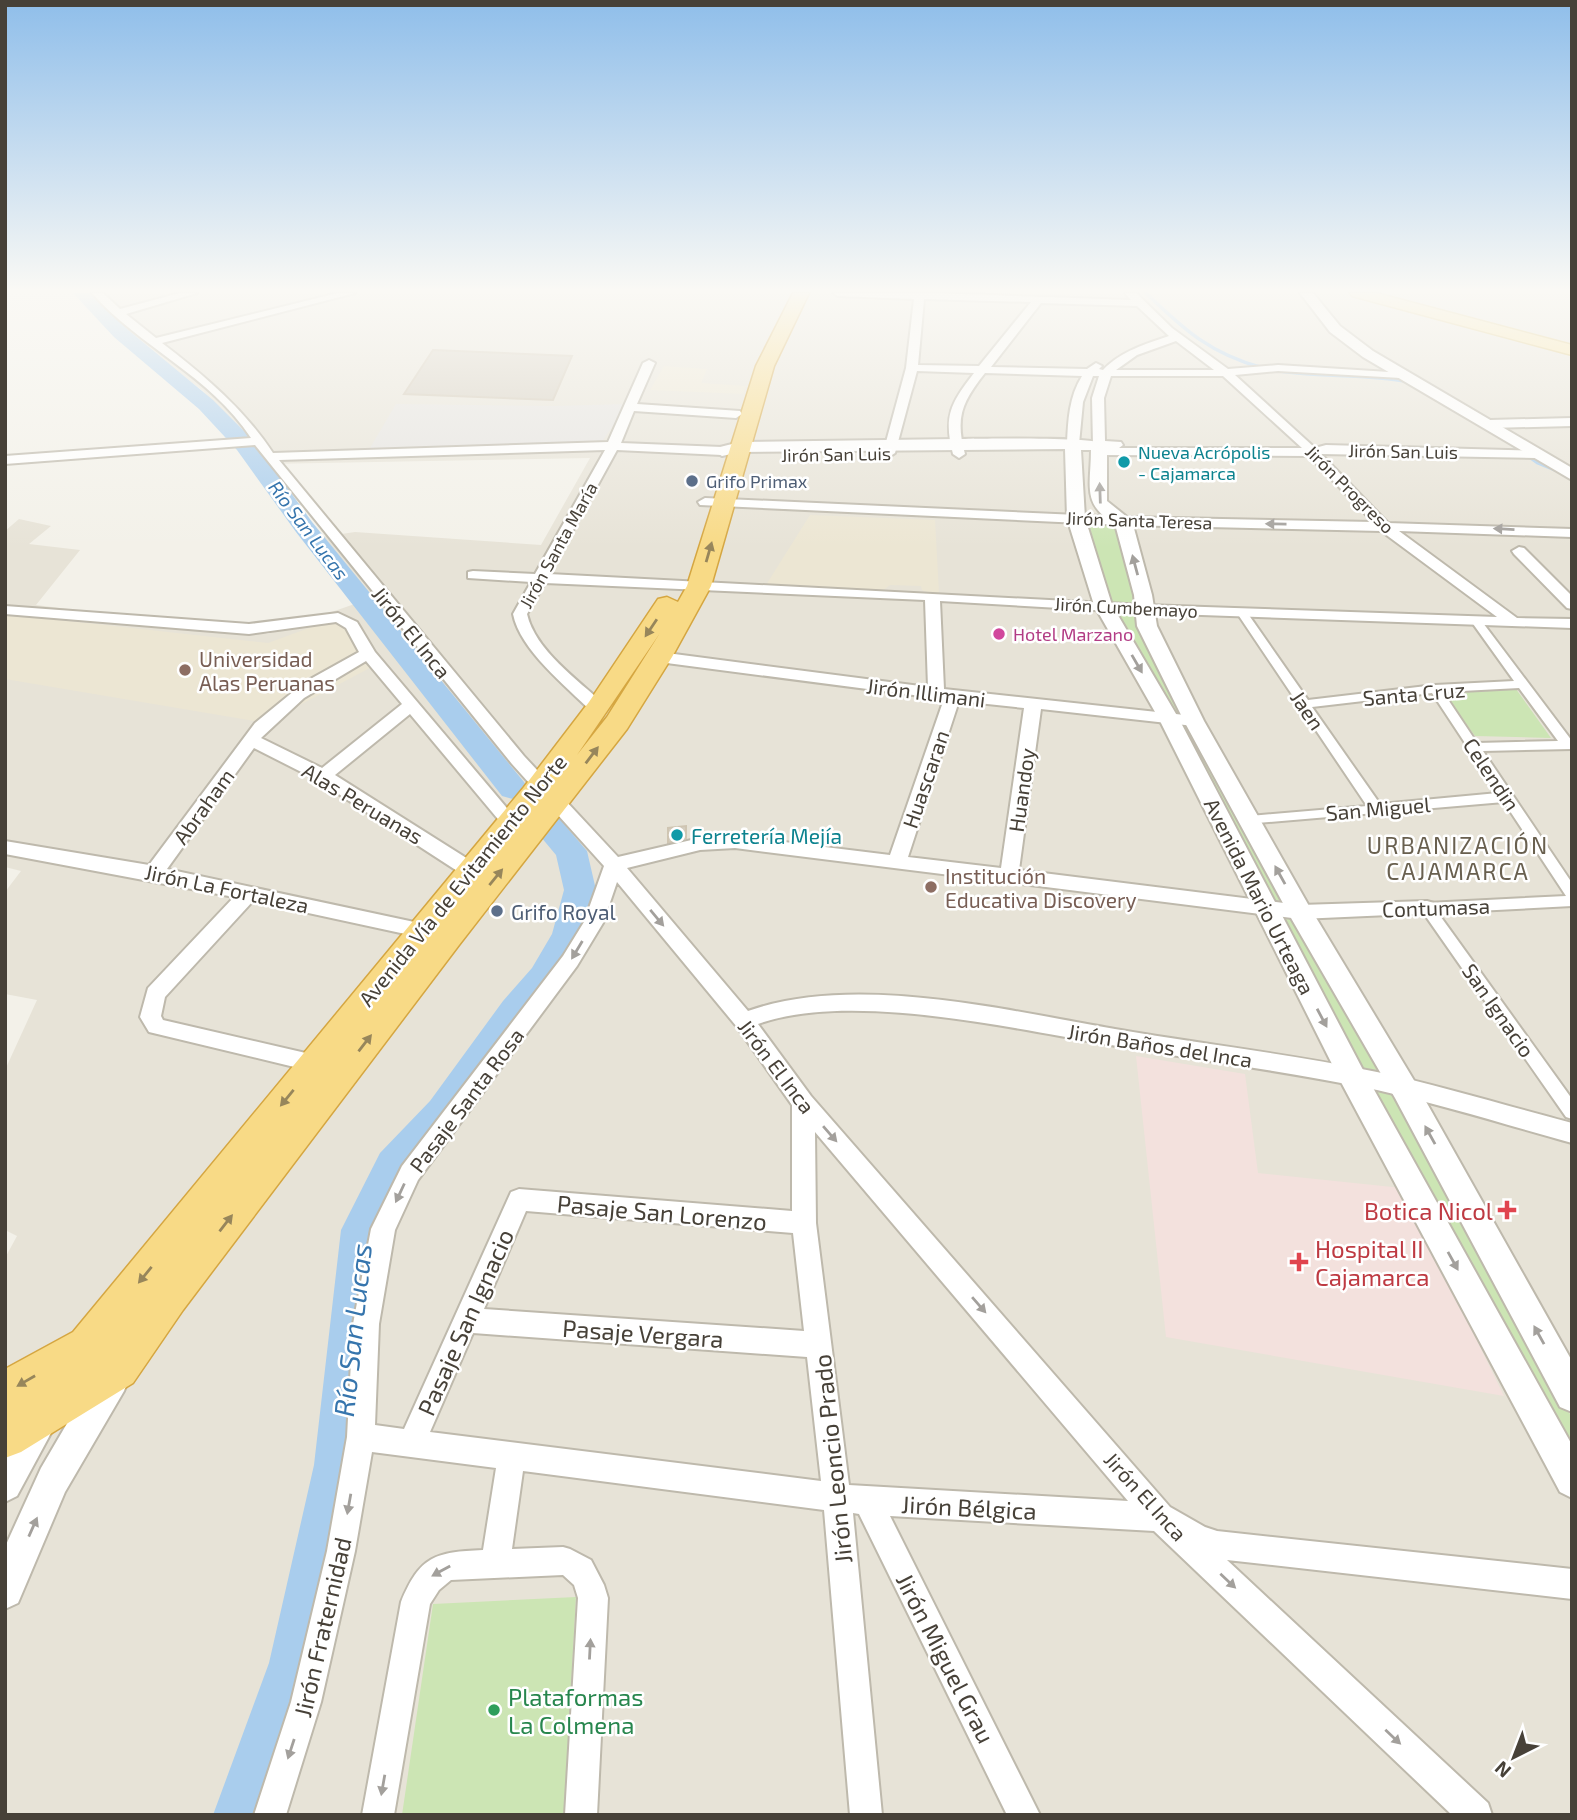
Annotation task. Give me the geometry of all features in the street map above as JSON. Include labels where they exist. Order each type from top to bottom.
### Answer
[{"type":"highway","points":[[733,451],[736,414],[752,378]]},
{"type":"highway","points":[[690,585],[754,378]]},
{"type":"highway","name":"Avenida Vía de Evitamiento Norte","points":[[103,1357],[169,1296],[436,933],[534,813],[617,723],[659,657],[690,585]]},
{"type":"highway","name":"Avenida Vía de Evitamiento Norte","points":[[103,1357],[315,1063],[436,933],[472,871],[534,813],[598,708],[690,585]]},
{"type":"highway","points":[[5,1393],[103,1357]]},
{"type":"highway","points":[[5,1436],[44,1413],[103,1357]]},
{"type":"street","name":"Jirón El Inca","points":[[200,378],[250,425],[257,442],[518,760],[534,813],[614,865],[744,1021],[803,1103],[1160,1517],[1476,1815]]},
{"type":"street","name":"Jirón Santa María","points":[[598,708],[532,639],[519,621],[520,614],[613,446],[643,378]]},
{"type":"street","points":[[890,449],[909,378]]},
{"type":"street","points":[[957,449],[954,416],[977,378]]},
{"type":"street","name":"Avenida Mario Urteaga","points":[[1086,378],[1077,396],[1073,448],[1076,518],[1103,605],[1250,821],[1300,912],[1405,1090],[1566,1385]]},
{"type":"street","points":[[1102,378],[1096,396],[1099,501],[1106,511],[1123,520]]},
{"type":"street","name":"Jirón Progreso","points":[[1231,378],[1309,449],[1384,526],[1513,622]]},
{"type":"street","points":[[1406,378],[1490,424],[1534,454],[1572,475]]},
{"type":"street","points":[[631,407],[736,414]]},
{"type":"street","points":[[1490,424],[1572,422]]},
{"type":"street","points":[[5,460],[257,442]]},
{"type":"street","points":[[269,457],[613,446],[733,451]]},
{"type":"street","name":"Jirón San Luis","points":[[733,451],[1073,448],[1326,449],[1534,454]]},
{"type":"street","name":"Jirón Santa Teresa","points":[[714,503],[1123,520],[1572,533]]},
{"type":"street","name":"Avenida Mario Urteaga","points":[[1123,520],[1147,626],[1228,832],[1264,908],[1352,1076],[1572,1480]]},
{"type":"street","points":[[1519,551],[1572,606]]},
{"type":"street","name":"Jirón Cumbemayo","points":[[473,575],[932,596],[1145,609],[1572,624]]},
{"type":"street","points":[[1554,585],[1572,584]]},
{"type":"street","name":"Huascaran","points":[[897,862],[944,694],[932,596]]},
{"type":"street","points":[[5,610],[249,629],[338,617],[352,625],[368,654],[411,705],[534,813]]},
{"type":"street","name":"Jaen","points":[[1242,612],[1375,807]]},
{"type":"street","points":[[1476,621],[1569,745]]},
{"type":"street","name":"Abraham","points":[[154,873],[251,740],[275,713],[341,666],[368,654]]},
{"type":"street","name":"Jirón Illimani","points":[[659,657],[1033,705],[1182,720]]},
{"type":"street","name":"Santa Cruz","points":[[1304,704],[1435,689],[1524,684]]},
{"type":"street","name":"Celendin","points":[[1435,689],[1572,894]]},
{"type":"street","points":[[323,776],[411,705]]},
{"type":"street","name":"Huandoy","points":[[1009,876],[1033,705]]},
{"type":"street","name":"Alas Peruanas","points":[[251,740],[323,776],[472,871]]},
{"type":"street","points":[[1475,747],[1569,745]]},
{"type":"street","name":"San Miguel","points":[[1250,821],[1375,807],[1506,797]]},
{"type":"street","name":"Contumasa","points":[[614,865],[700,844],[734,842],[1300,912],[1572,901]]},
{"type":"street","name":"Jirón La Fortaleza","points":[[5,847],[250,892],[436,933]]},
{"type":"street","name":"Pasaje Santa Rosa","points":[[361,1437],[366,1324],[383,1229],[410,1173],[570,961],[593,923],[614,865]]},
{"type":"street","points":[[250,892],[155,994],[150,1017],[156,1026],[167,1030],[315,1063]]},
{"type":"street","name":"San Ignacio","points":[[1427,908],[1572,1112]]},
{"type":"street","name":"Jirón Baños del Inca","points":[[744,1021],[773,1008],[857,1002],[949,1012],[1352,1076],[1572,1133]]},
{"type":"street","name":"Jirón Leoncio Prado","points":[[803,1103],[804,1223],[837,1497],[866,1815]]},
{"type":"street","name":"Pasaje San Lorenzo","points":[[519,1200],[804,1223]]},
{"type":"street","name":"Pasaje San Ignacio","points":[[412,1443],[519,1200]]},
{"type":"street","name":"Pasaje Vergara","points":[[465,1320],[820,1345]]},
{"type":"street","points":[[5,1590],[103,1357]]},
{"type":"street","points":[[1514,1374],[1566,1385]]},
{"type":"street","points":[[5,1484],[44,1413]]},
{"type":"street","name":"Jirón Bélgica","points":[[361,1437],[867,1501],[1160,1517],[1199,1540],[1217,1545],[1572,1584]]},
{"type":"street","name":"Jirón Fraternidad","points":[[270,1815],[306,1702],[341,1552],[361,1437]]},
{"type":"street","points":[[495,1563],[512,1455]]},
{"type":"street","name":"Jirón Miguel Grau","points":[[867,1501],[1024,1815]]},
{"type":"street","points":[[378,1815],[416,1602],[424,1585],[435,1572],[449,1566],[563,1560],[578,1565],[589,1579],[593,1598],[582,1815]]},
{"type":"shaded area","points":[[186,378],[1572,378],[1572,1815],[5,1815],[5,1258],[17,1236],[5,1230],[5,1070],[37,1000],[5,994],[5,892],[21,871],[5,867],[5,531],[19,519],[51,526],[29,544],[80,550],[36,605],[268,634],[372,598],[321,537],[355,532],[541,545],[590,458],[267,464],[203,391]]},
{"type":"shaded area","points":[[657,378],[703,378],[701,383],[746,386],[743,394],[650,390]]},
{"type":"shaded area","points":[[396,404],[628,404],[601,443],[370,448]]},
{"type":"shaded area","points":[[810,515],[935,520],[939,593],[929,593],[922,590],[921,586],[890,585],[882,591],[766,585]]},
{"type":"shaded area","name":"Universidad Alas Peruanas","points":[[5,614],[268,643],[339,617],[381,662],[266,723],[5,679]]},
{"type":"shaded area","name":"Hospital II Cajamarca","points":[[1136,1056],[1245,1074],[1258,1173],[1402,1188],[1504,1396],[1166,1337]]},
{"type":"green space","points":[[1079,521],[1124,525],[1140,606],[1098,601]]},
{"type":"green space","points":[[1110,609],[1130,609],[1188,717],[1173,716]]},
{"type":"green space","points":[[1516,689],[1551,738],[1475,736],[1444,694]]},
{"type":"green space","points":[[1174,722],[1191,723],[1290,902],[1270,900]]},
{"type":"green space","points":[[1273,909],[1294,911],[1388,1080],[1361,1074]]},
{"type":"green space","points":[[1371,1089],[1395,1096],[1572,1418],[1572,1460]]},
{"type":"green space","name":"Plataformas La Colmena","points":[[576,1597],[564,1815],[402,1815],[433,1604]]},
{"type":"building","points":[[415,378],[563,378],[553,400],[404,394]]},
{"type":"building","name":"Ferretería Mejía","points":[[686,826],[686,838],[668,843],[668,828]]},
{"type":"waterway","name":"Río San Lucas","points":[[174,378],[206,405],[245,445],[304,527],[513,789]]},
{"type":"waterway","points":[[1381,378],[1409,382]]},
{"type":"waterway","points":[[1510,443],[1538,463],[1555,470]]},
{"type":"waterway","name":"Río San Lucas","points":[[241,1815],[295,1663],[338,1465],[362,1230],[394,1166],[444,1113],[516,1011],[544,978],[569,936],[580,890],[571,851],[547,825]]},
{"type":"place","name":"Nueva Acrópolis - Cajamarca","points":[[1124,462]]},
{"type":"place","name":"Grifo Primax","points":[[692,481]]},
{"type":"place","name":"Hotel Marzano","points":[[999,634]]},
{"type":"place","name":"Universidad Alas Peruanas","points":[[185,670]]},
{"type":"place","name":"Ferretería Mejía","points":[[677,835]]},
{"type":"place","name":"Institución Educativa Discovery","points":[[931,887]]},
{"type":"place","name":"Grifo Royal","points":[[497,911]]},
{"type":"place","name":"Botica Nicol","points":[[1507,1210]]},
{"type":"place","name":"Hospital II Cajamarca","points":[[1299,1262]]},
{"type":"place","name":"Plataformas La Colmena","points":[[494,1710]]},
{"type":"district","name":"URBANIZACIÓN CAJAMARCA","points":[[1458,858]]}]
